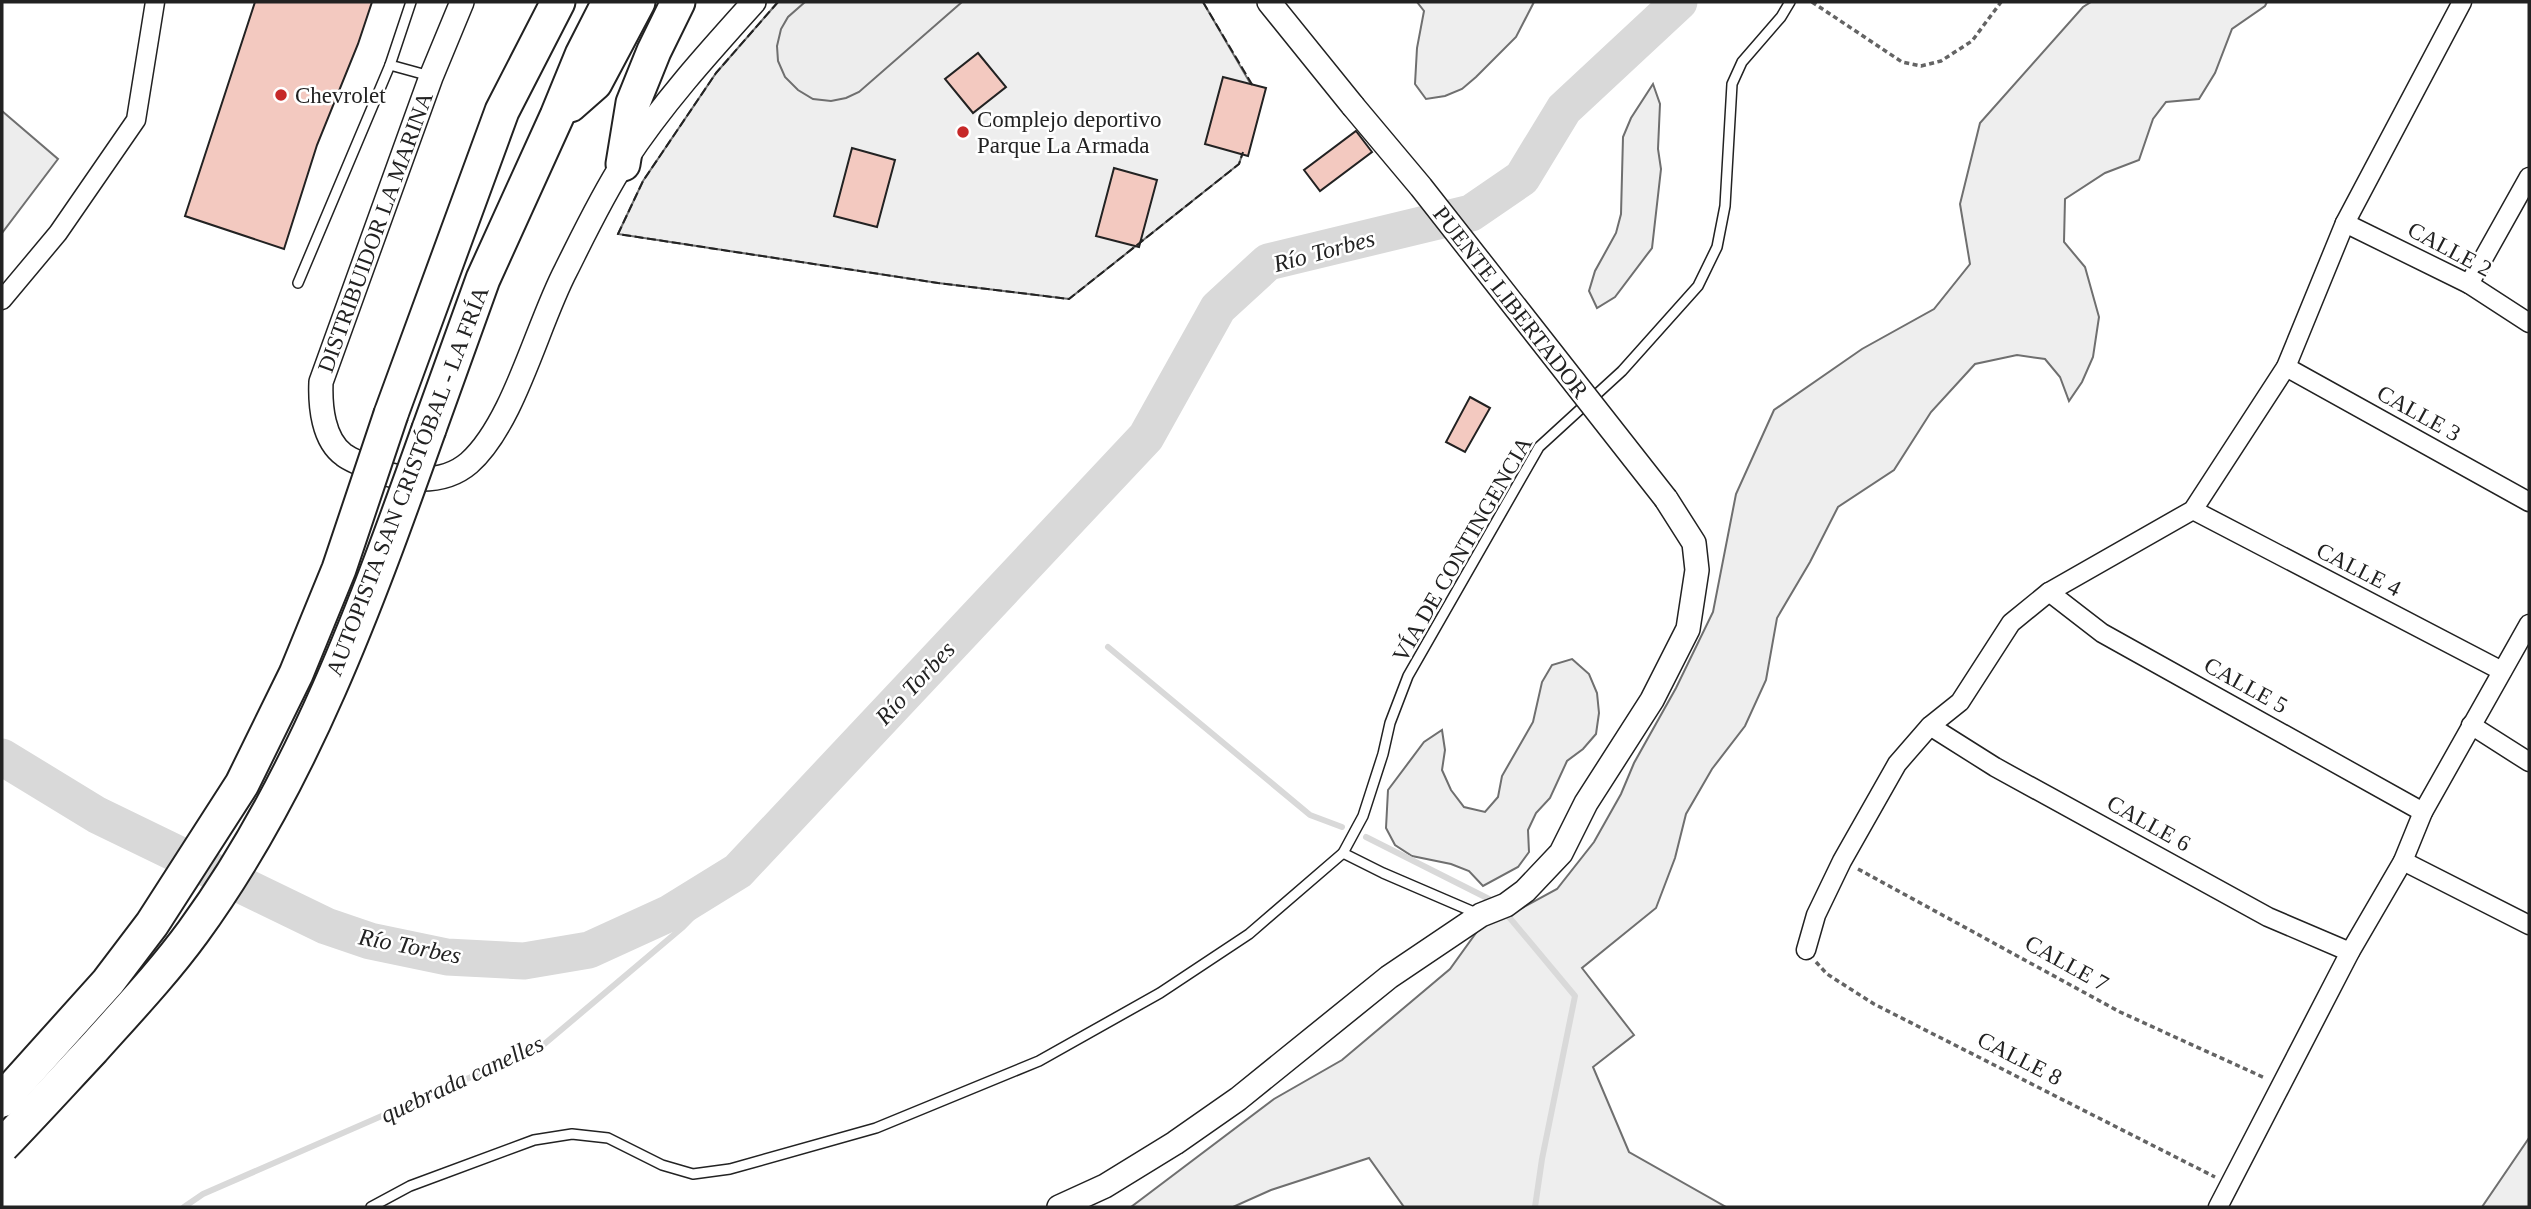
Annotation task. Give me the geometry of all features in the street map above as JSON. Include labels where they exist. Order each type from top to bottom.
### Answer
[{"type":"highway","points":[[557,116],[582,55],[609,2]]},
{"type":"highway","name":"AUTOPISTA SAN CRISTÓBAL - LA FRÍA","points":[[2,1146],[132,1006],[192,933],[236,868],[280,791],[329,688],[375,581],[483,279],[557,116],[595,83],[638,2]]},
{"type":"highway","points":[[623,164],[633,103],[678,2]]},
{"type":"highway","name":"AUTOPISTA SAN CRISTÓBAL - LA FRÍA","points":[[2,1100],[108,982],[160,912],[242,783],[296,674],[339,569],[391,414],[502,111],[554,6]]},
{"type":"street","points":[[2,300],[58,233],[136,120],[155,2]]},
{"type":"street","name":"DISTRIBUIDOR LA MARINA","points":[[462,2],[431,77],[321,382],[320,408],[335,444],[343,455],[368,467],[407,478],[430,479],[451,474],[467,464],[480,451],[502,417],[564,273],[623,164],[670,99],[754,2]]},
{"type":"street","name":"PUENTE LIBERTADOR","points":[[1059,1207],[1105,1186],[1175,1143],[1238,1099],[1389,977],[1481,915],[1506,905],[1525,891],[1561,853],[1586,803],[1652,700],[1688,629],[1697,570],[1694,542],[1666,499],[1430,198],[1269,2]]},
{"type":"street","points":[[1806,950],[1816,915],[1842,861],[1897,764],[1930,726],[1960,702],[2011,624],[2049,592],[2193,510],[2286,368],[2345,223],[2462,2]]},
{"type":"street","points":[[2469,284],[2529,177]]},
{"type":"street","name":"CALLE 2","points":[[2345,223],[2469,284],[2529,323]]},
{"type":"street","name":"CALLE 3","points":[[2286,368],[2529,502]]},
{"type":"street","name":"CALLE 4","points":[[2193,510],[2502,671]]},
{"type":"street","name":"CALLE 5","points":[[2049,592],[2102,633],[2423,812]]},
{"type":"street","points":[[2218,1207],[2350,952],[2403,861],[2423,812],[2529,624]]},
{"type":"street","points":[[2472,725],[2529,762]]},
{"type":"street","name":"CALLE 6","points":[[1930,726],[1995,767],[2268,917],[2350,952]]},
{"type":"street","points":[[2403,861],[2529,925]]},
{"type":"lane","points":[[298,283],[390,65],[411,2]]},
{"type":"lane","name":"VÍA DE CONTINGENCIA","points":[[371,1207],[410,1186],[534,1140],[572,1135],[608,1138],[662,1165],[693,1174],[730,1169],[876,1128],[1038,1061],[1160,993],[1249,934],[1343,853],[1363,816],[1390,723],[1408,676],[1539,447],[1622,372],[1698,286],[1717,247],[1725,206],[1732,85],[1742,62],[1782,18],[1790,2]]},
{"type":"lane","points":[[390,65],[431,77]]},
{"type":"lane","points":[[1343,853],[1382,873],[1481,915]]},
{"type":"path","points":[[1812,2],[1902,62],[1921,66],[1941,61],[1972,41],[2001,2]]},
{"type":"path","name":"CALLE 7","points":[[1842,861],[2120,1012],[2280,1084]]},
{"type":"path","name":"CALLE 8","points":[[1806,950],[1827,974],[1874,1004],[2229,1184]]},
{"type":"shaded area","name":"Complejo deportivo Parque La Armada","points":[[778,2],[1203,2],[1260,100],[1239,164],[1069,299],[938,283],[618,234],[643,181],[716,73]]},
{"type":"shaded area","points":[[805,2],[962,2],[859,92],[831,101],[813,99],[798,90],[785,77],[778,61],[777,46],[781,29],[788,17]]},
{"type":"shaded area","points":[[1417,2],[1534,2],[1516,37],[1476,77],[1462,89],[1445,96],[1426,99],[1415,84],[1417,48],[1424,11]]},
{"type":"shaded area","points":[[2091,2],[2267,2],[2232,29],[2215,73],[2199,99],[2166,102],[2153,119],[2139,160],[2105,173],[2065,199],[2064,242],[2085,267],[2099,317],[2093,357],[2082,382],[2069,401],[2060,377],[2045,359],[2017,355],[1975,364],[1931,412],[1894,470],[1838,507],[1777,618],[1766,680],[1745,726],[1712,769],[1686,814],[1675,858],[1656,908],[1582,968],[1634,1035],[1593,1067],[1629,1152],[1726,1207],[1404,1207],[1369,1158],[1271,1190],[1233,1207],[1131,1207],[1274,1099],[1342,1060],[1450,969],[1481,926],[1557,889],[1594,842],[1713,612],[1736,494],[1774,410],[1862,349],[1934,309],[1970,264],[1960,204],[1980,123],[2083,7]]},
{"type":"shaded area","points":[[1653,84],[1660,104],[1658,149],[1661,169],[1652,248],[1615,297],[1597,308],[1589,291],[1595,271],[1616,233],[1621,214],[1623,137],[1631,118]]},
{"type":"shaded area","points":[[2,111],[58,159],[2,233]]},
{"type":"shaded area","points":[[1572,659],[1589,674],[1597,693],[1599,713],[1596,734],[1583,749],[1567,761],[1550,798],[1536,813],[1528,830],[1529,852],[1518,867],[1483,886],[1469,871],[1451,864],[1412,856],[1395,845],[1386,828],[1388,790],[1424,742],[1442,730],[1445,750],[1442,770],[1451,790],[1464,807],[1485,812],[1498,797],[1502,776],[1533,722],[1542,682],[1552,665]]},
{"type":"shaded area","points":[[2529,1138],[2529,1207],[2482,1207]]},
{"type":"building","name":"Chevrolet","points":[[255,2],[372,2],[317,145],[284,249],[185,216]]},
{"type":"building","points":[[978,53],[1006,87],[973,113],[945,79]]},
{"type":"building","points":[[1223,77],[1266,88],[1248,156],[1205,144]]},
{"type":"building","points":[[1356,131],[1372,152],[1320,191],[1304,170]]},
{"type":"building","points":[[852,148],[895,160],[877,227],[834,216]]},
{"type":"building","points":[[1114,168],[1157,180],[1139,247],[1096,236]]},
{"type":"building","points":[[1470,397],[1490,408],[1465,452],[1446,442]]},
{"type":"waterway","name":"Río Torbes","points":[[2,757],[97,815],[326,926],[370,941],[447,957],[524,961],[589,950],[670,913],[738,871],[1146,437],[1218,308],[1268,262],[1471,213],[1522,178],[1564,109],[1679,2]]},
{"type":"waterway","points":[[1108,647],[1310,815],[1342,827]]},
{"type":"waterway","points":[[1366,837],[1495,902]]},
{"type":"waterway","name":"quebrada canelles","points":[[184,1207],[203,1194],[542,1046],[683,927],[738,871]]},
{"type":"waterway","points":[[1504,911],[1575,996],[1535,1207]]},
{"type":"fence","points":[[778,2],[716,73],[643,181],[618,234],[938,283],[1069,299],[1239,164],[1243,152]]},
{"type":"fence","points":[[1203,2],[1253,86]]},
{"type":"place","name":"Chevrolet","points":[[281,95]]},
{"type":"place","name":"Complejo deportivo Parque La Armada","points":[[963,132]]}]
